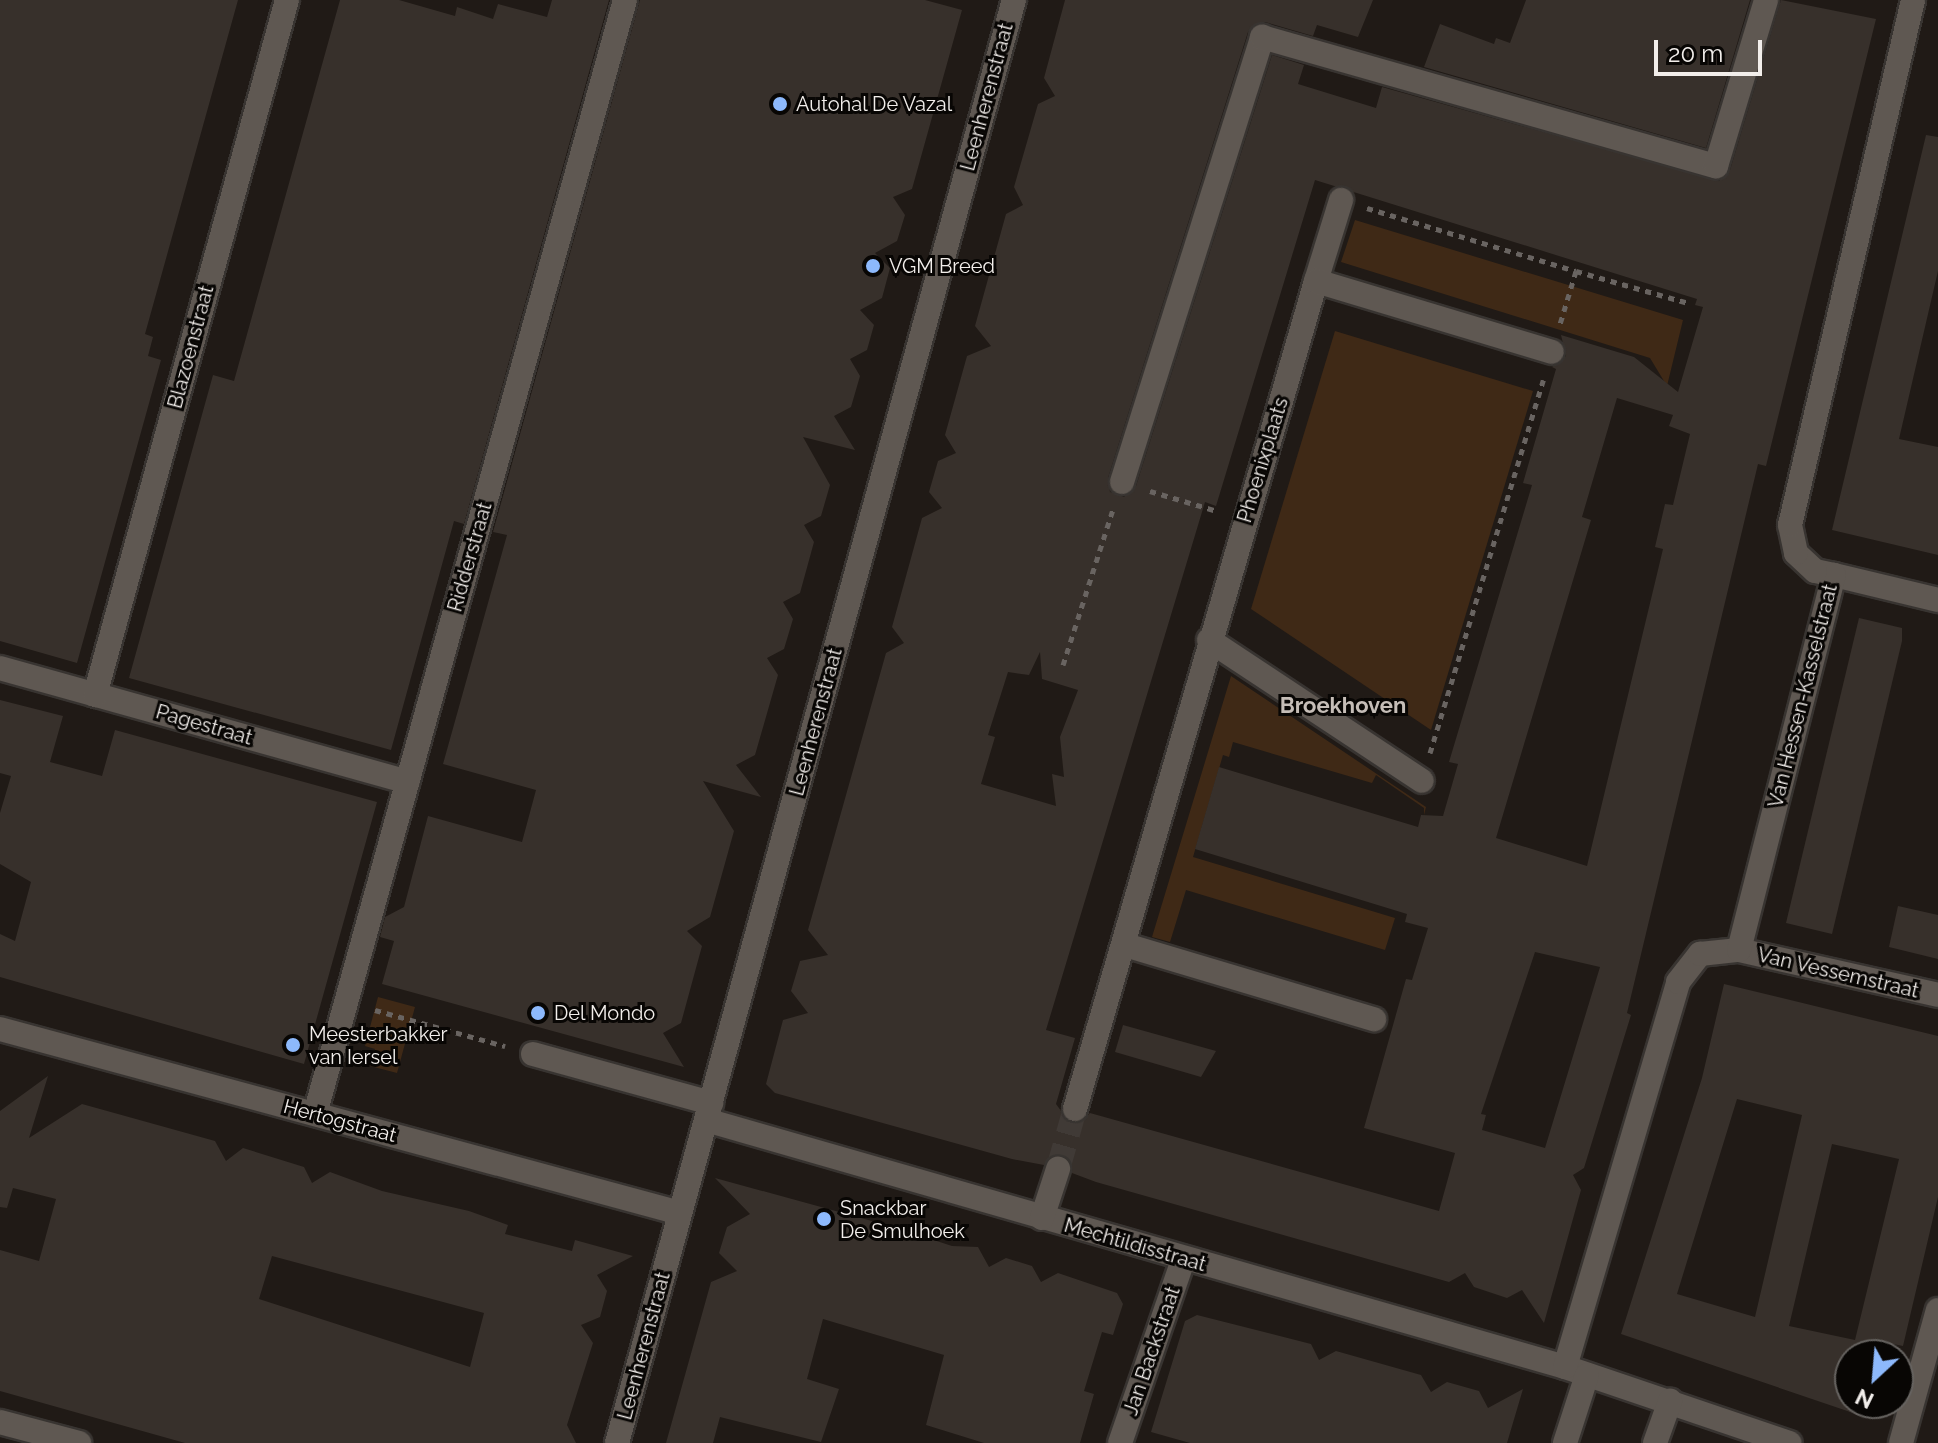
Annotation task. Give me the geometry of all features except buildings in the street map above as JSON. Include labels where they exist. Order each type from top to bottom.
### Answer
[{"type":"street","name":"Blazoenstraat","points":[[95,695],[287,0]]},
{"type":"street","name":"Ridderstraat","points":[[315,1114],[625,0]]},
{"type":"street","name":"Leenherenstraat","points":[[617,1443],[1014,0]]},
{"type":"street","points":[[1122,482],[1262,37],[1716,166],[1766,0]]},
{"type":"street","name":"Van Hessen-Kasselstraat","points":[[1739,950],[1834,575],[1815,571],[1796,553],[1790,525],[1913,0]]},
{"type":"street","name":"Phoenixplaats","points":[[1075,1109],[1125,945],[1209,640],[1341,200]]},
{"type":"street","points":[[1316,281],[1552,352]]},
{"type":"street","points":[[1834,575],[1938,600]]},
{"type":"street","points":[[1209,640],[1422,781]]},
{"type":"street","name":"Pagestraat","points":[[0,668],[407,782]]},
{"type":"street","points":[[1125,945],[1374,1019]]},
{"type":"street","points":[[1565,1443],[1576,1371],[1678,982],[1700,954],[1739,950]]},
{"type":"street","name":"Van Vessemstraat","points":[[1739,950],[1938,995]]},
{"type":"street","name":"Hertogstraat","points":[[0,1029],[680,1213]]},
{"type":"street","points":[[533,1054],[709,1111]]},
{"type":"street","name":"Mechtildisstraat","points":[[709,1111],[1042,1218],[1576,1371],[1789,1443]]},
{"type":"street","points":[[1042,1218],[1058,1169]]},
{"type":"street","name":"Jan Backstraat","points":[[1120,1443],[1183,1260]]},
{"type":"street","points":[[1901,1443],[1938,1310]]},
{"type":"street","points":[[1655,1443],[1670,1401]]},
{"type":"street","points":[[0,1422],[27,1436],[79,1443]]},
{"type":"path","points":[[1341,200],[1688,303]]},
{"type":"path","points":[[1422,781],[1576,271]]},
{"type":"path","points":[[1063,665],[1122,482],[1245,519]]},
{"type":"path","points":[[346,1002],[533,1054]]},
{"type":"shaded area","points":[[1355,220],[1683,320],[1667,386],[1650,358],[1341,262]]},
{"type":"shaded area","points":[[1335,331],[1533,391],[1431,730],[1251,609]]},
{"type":"shaded area","points":[[1231,676],[1426,807],[1424,815],[1424,808],[1376,775],[1372,783],[1233,742],[1229,757],[1223,755],[1193,857],[1395,918],[1385,950],[1186,890],[1170,942],[1152,937]]},
{"type":"shaded area","points":[[378,997],[415,1007],[397,1073],[370,1066],[375,1049],[365,1046]]},
{"type":"tunnel","points":[[1058,1169],[1075,1109]]},
{"type":"place","name":"Autohal De Vazal","points":[[780,104]]},
{"type":"place","name":"VGM Breed","points":[[873,266]]},
{"type":"place","name":"Del Mondo","points":[[538,1013]]},
{"type":"place","name":"Meesterbakker van Iersel","points":[[293,1045]]},
{"type":"place","name":"Snackbar De Smulhoek","points":[[824,1219]]},
{"type":"district","name":"Broekhoven","points":[[1343,706]]}]
